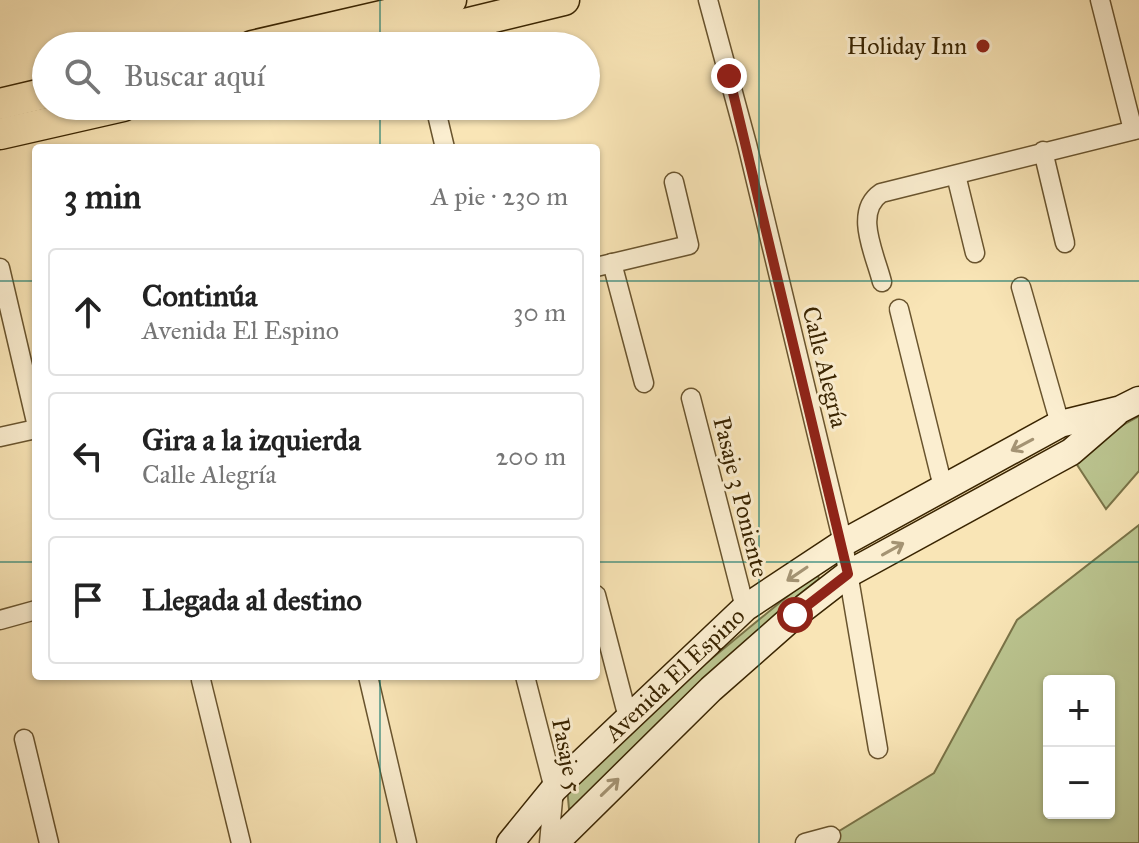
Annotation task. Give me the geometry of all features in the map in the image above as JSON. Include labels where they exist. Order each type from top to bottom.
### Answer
[{"type":"main road","points":[[416,23],[451,0]]},
{"type":"main road","points":[[352,32],[564,0]]},
{"type":"main road","points":[[0,104],[32,96]]},
{"type":"main road","points":[[0,134],[62,120]]},
{"type":"main road","name":"Avenida El Espino","points":[[510,843],[554,789],[745,608],[843,543],[1060,424],[1130,404]]},
{"type":"main road","name":"Avenida El Espino","points":[[552,843],[711,689],[795,615],[848,574],[1071,452],[1130,404]]},
{"type":"street","name":"Calle Alegría","points":[[708,0],[747,144],[843,543],[878,749]]},
{"type":"street","points":[[882,282],[865,215],[870,200],[881,193],[1136,129],[1100,0]]},
{"type":"street","points":[[438,120],[444,144]]},
{"type":"street","points":[[1043,151],[1065,243]]},
{"type":"street","points":[[956,175],[975,253]]},
{"type":"street","points":[[644,383],[604,265],[689,245],[674,182]]},
{"type":"street","points":[[0,268],[32,405]]},
{"type":"street","points":[[1021,287],[1060,424]]},
{"type":"street","points":[[899,309],[943,487]]},
{"type":"street","name":"Pasaje 3 Poniente","points":[[691,398],[745,608]]},
{"type":"street","points":[[0,437],[32,430]]},
{"type":"street","points":[[600,610],[628,718]]},
{"type":"street","points":[[0,620],[32,611]]},
{"type":"street","points":[[201,680],[241,843]]},
{"type":"street","points":[[369,680],[407,843]]},
{"type":"street","name":"Pasaje 5","points":[[526,680],[554,789],[552,843]]},
{"type":"street","points":[[24,739],[49,843]]},
{"type":"street","points":[[805,843],[831,836]]},
{"type":"green space","points":[[1139,416],[1139,471],[1106,509],[1070,454]]},
{"type":"green space","points":[[1139,525],[1139,843],[832,843],[831,836],[934,773],[1017,620]]},
{"type":"green space","points":[[817,572],[819,579],[796,597],[788,610],[576,807],[569,809],[567,787],[671,692]]},
{"type":"place","name":"Holiday Inn","points":[[983,46]]},
{"type":"route","points":[[729,76],[848,574],[795,615]]}]
